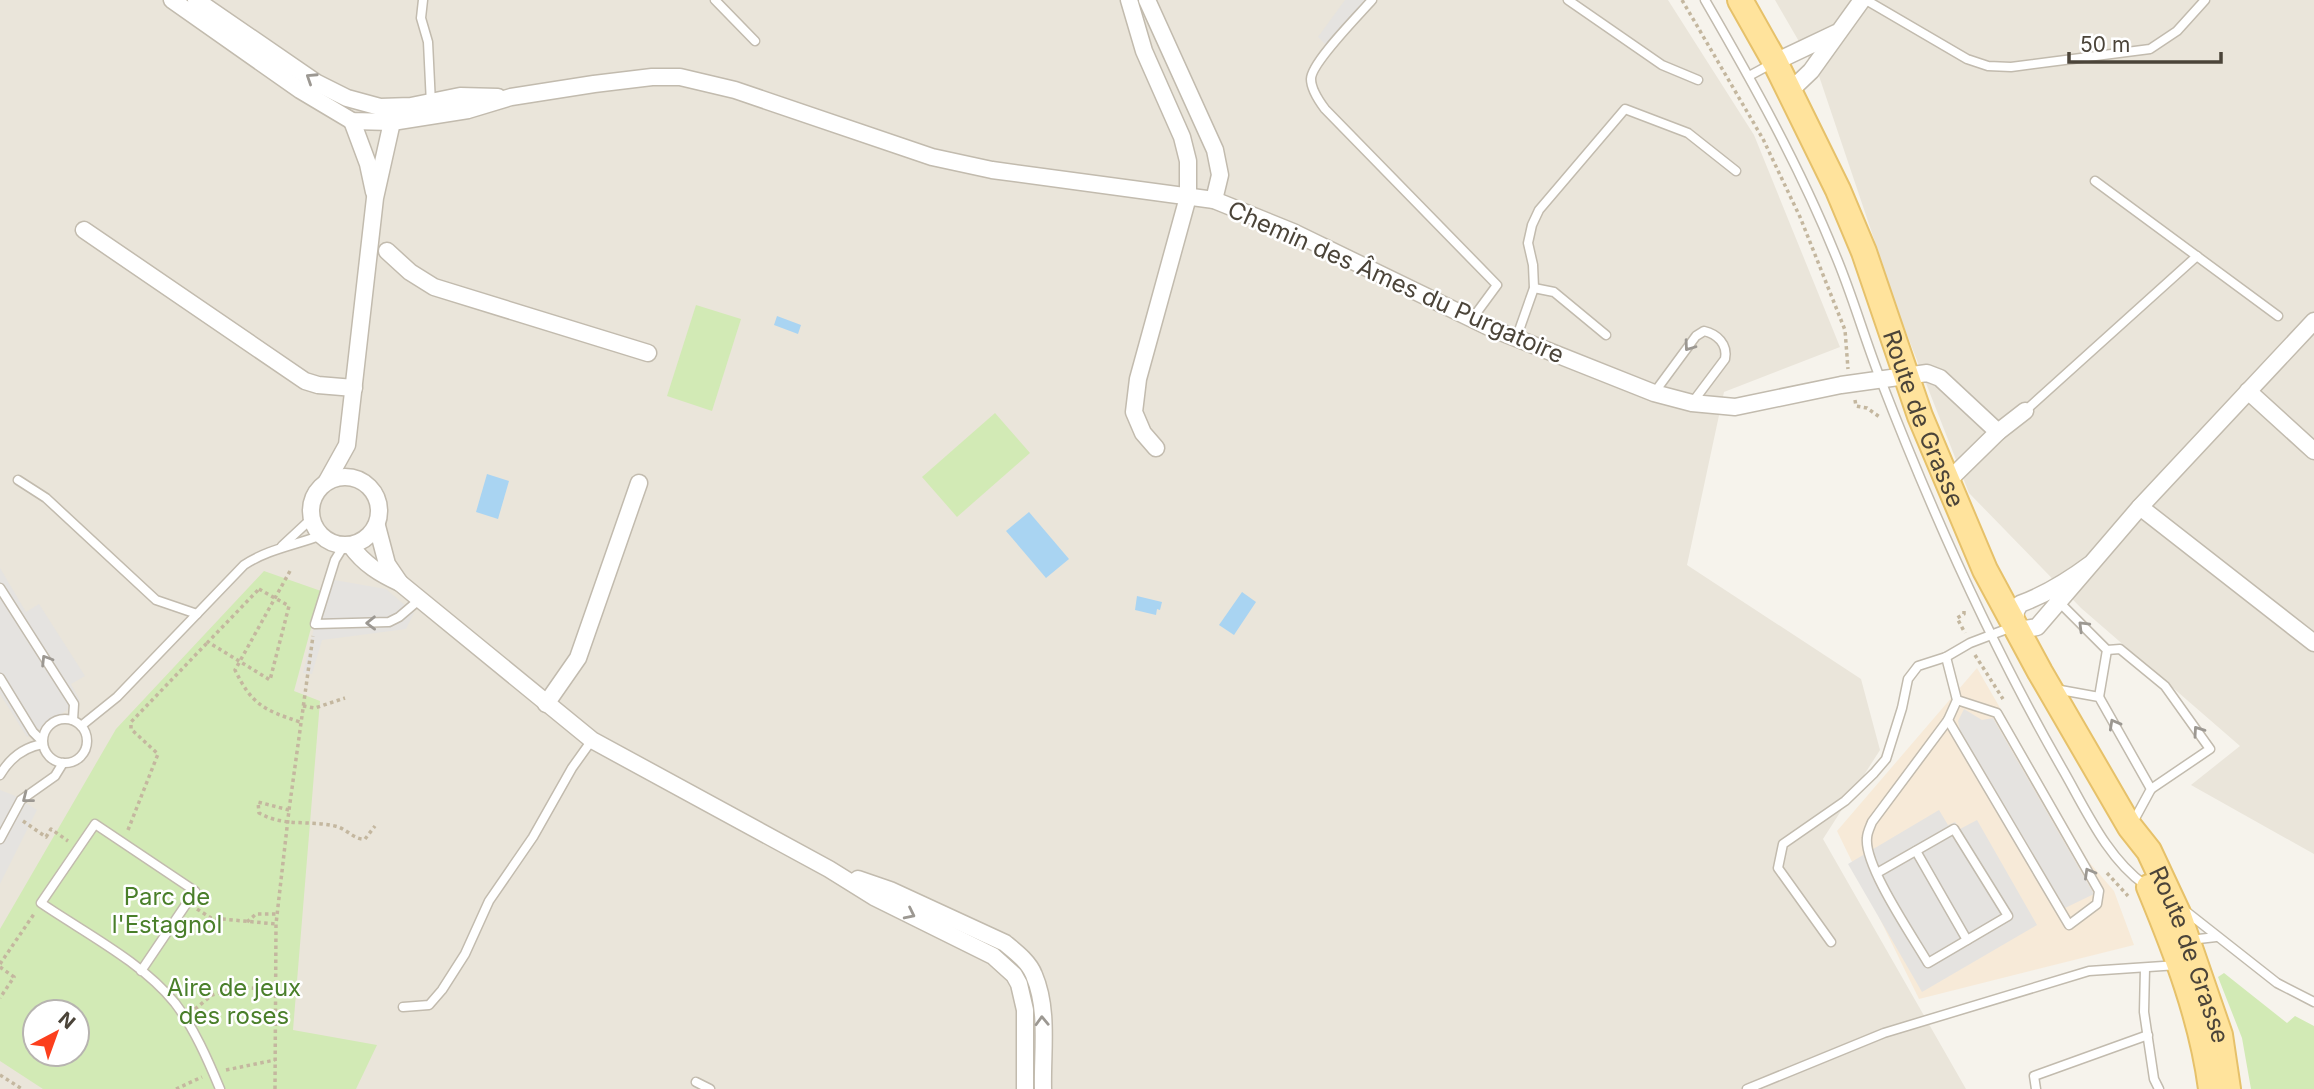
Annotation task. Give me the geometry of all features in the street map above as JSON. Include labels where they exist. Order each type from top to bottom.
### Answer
[{"type":"main road","name":"Route de Grasse","points":[[1740,0],[1790,91],[1838,190],[1864,252],[1906,376],[1947,482],[1985,570],[2130,827],[2149,851],[2173,903],[2179,964],[2204,1043],[2211,1089]]},
{"type":"main road","name":"Route de Grasse","points":[[2130,827],[2132,852],[2178,938],[2220,1035],[2228,1089]]},
{"type":"street","name":"Chemin des Âmes du Purgatoire","points":[[172,0],[300,90],[352,121],[392,122],[432,109],[460,96],[511,97],[594,84],[672,76],[735,90],[932,157],[992,170],[1214,200],[1293,232],[1516,339],[1654,393],[1692,404],[1735,407],[1874,380],[1927,373],[1940,378],[1998,432]]},
{"type":"street","name":"Chemin des Âmes du Purgatoire","points":[[196,0],[337,94],[376,107],[411,106],[432,109]]},
{"type":"street","points":[[1129,0],[1144,51],[1181,137],[1188,161],[1188,197],[1138,379],[1135,412],[1143,433],[1156,448]]},
{"type":"street","points":[[1147,0],[1215,150],[1220,175],[1214,200]]},
{"type":"street","points":[[1790,91],[1811,71],[1864,0]]},
{"type":"street","points":[[1775,62],[1839,32]]},
{"type":"street","points":[[359,480],[347,445],[375,198],[392,122],[387,113],[376,107],[358,111],[352,121],[368,164],[375,198]]},
{"type":"street","points":[[85,230],[305,381],[318,385],[354,388]]},
{"type":"street","points":[[387,251],[410,272],[434,287],[648,353]]},
{"type":"street","points":[[2092,563],[2062,586],[2042,597],[2020,604],[2016,611],[2015,626],[2025,629],[2037,627],[2060,603],[2140,507],[2314,321]]},
{"type":"street","points":[[2248,391],[2314,451]]},
{"type":"street","points":[[1947,482],[1998,432],[2025,411]]},
{"type":"street","points":[[327,481],[347,445]]},
{"type":"street","points":[[351,477],[359,480],[367,484],[378,500],[377,526],[362,543],[347,547],[334,545],[322,535],[312,519],[310,510],[316,491],[333,478],[351,477]]},
{"type":"street","points":[[546,704],[578,657],[639,483]]},
{"type":"street","points":[[2140,507],[2314,643]]},
{"type":"street","points":[[377,526],[387,564],[400,583]]},
{"type":"street","points":[[347,547],[368,565],[400,583],[592,740],[830,869],[874,897],[984,951],[1007,968],[1019,984],[1025,1010],[1025,1089]]},
{"type":"street","points":[[830,869],[914,901],[1005,943],[1021,956],[1034,973],[1041,1000],[1043,1089]]},
{"type":"street","points":[[1025,1070],[1043,1070]]},
{"type":"lane","points":[[423,0],[421,18],[428,42],[432,109]]},
{"type":"lane","points":[[715,0],[755,41]]},
{"type":"lane","points":[[1372,0],[1315,66],[1311,80],[1325,109],[1497,285],[1472,319]]},
{"type":"lane","points":[[1569,0],[1662,65],[1699,80]]},
{"type":"lane","points":[[1705,0],[1789,151],[1836,254],[1874,380],[1991,634],[2026,705],[2098,832],[2119,862],[2150,889],[2193,915],[2216,937],[2277,982],[2314,1002]]},
{"type":"lane","points":[[1864,0],[1967,60],[1988,66],[2011,67],[2150,49],[2177,31],[2205,0]]},
{"type":"lane","points":[[1749,76],[1775,62]]},
{"type":"lane","points":[[1516,339],[1534,288],[1528,243],[1539,210],[1625,108],[1688,132],[1737,171]]},
{"type":"lane","points":[[2095,181],[2278,316]]},
{"type":"lane","points":[[370,242],[387,251]]},
{"type":"lane","points":[[2025,411],[2197,256]]},
{"type":"lane","points":[[1534,288],[1554,292],[1606,335]]},
{"type":"lane","points":[[1654,393],[1696,336],[1704,331],[1712,333],[1723,342],[1727,351],[1725,359],[1692,404]]},
{"type":"lane","points":[[18,480],[46,498],[156,600],[197,614]]},
{"type":"lane","points":[[279,548],[312,519]]},
{"type":"lane","points":[[81,726],[117,697],[244,565],[279,548],[322,535]]},
{"type":"lane","points":[[347,547],[335,560],[315,624],[389,622],[419,600]]},
{"type":"lane","points":[[0,588],[74,704],[73,720]]},
{"type":"lane","points":[[2060,603],[2107,650],[2120,649],[2165,686],[2210,748],[2151,789],[2130,827]]},
{"type":"lane","points":[[1832,942],[1778,868],[1783,844],[1845,801],[1886,759],[1908,679],[1918,666],[1946,657],[1991,634],[2015,626]]},
{"type":"lane","points":[[2107,650],[2099,697],[2151,789]]},
{"type":"lane","points":[[1877,873],[1954,829],[2008,916],[1928,963],[1877,873],[1869,856],[1867,837],[1872,822],[1948,720],[1957,700],[1946,657]]},
{"type":"lane","points":[[0,678],[33,732],[43,742],[47,754],[54,760],[71,762],[84,753],[87,745],[81,726],[73,720],[59,719],[51,723],[45,731],[43,742]]},
{"type":"lane","points":[[2049,687],[2099,697]]},
{"type":"lane","points":[[1948,720],[2069,925],[2096,904],[2099,891],[1997,713],[1957,700]]},
{"type":"lane","points":[[403,1007],[429,1005],[442,990],[465,954],[489,901],[533,837],[572,768],[592,740]]},
{"type":"lane","points":[[0,775],[8,762],[30,746],[43,742]]},
{"type":"lane","points":[[0,839],[21,800],[55,776],[63,763]]},
{"type":"lane","points":[[141,971],[195,891],[95,824],[41,903],[141,971],[172,1000],[185,1016],[220,1089]]},
{"type":"lane","points":[[1916,850],[1967,940]]},
{"type":"lane","points":[[2178,938],[2216,937]]},
{"type":"lane","points":[[1747,1089],[1884,1033],[2089,971],[2179,964],[2197,990],[2212,1034],[2224,1056]]},
{"type":"lane","points":[[2145,968],[2144,1012],[2154,1079],[2159,1089]]},
{"type":"lane","points":[[2036,1089],[2034,1076],[2148,1035]]},
{"type":"lane","points":[[696,1082],[710,1089]]},
{"type":"path","points":[[1682,0],[1763,139],[1800,216],[1845,330],[1845,358]]},
{"type":"path","points":[[290,571],[235,670],[246,693],[271,712],[301,722]]},
{"type":"path","points":[[123,843],[158,754],[131,729],[131,722],[259,589],[289,606],[270,680],[208,642]]},
{"type":"path","points":[[275,1089],[276,924],[287,823],[315,624]]},
{"type":"path","points":[[303,706],[316,708],[345,698]]},
{"type":"path","points":[[289,810],[258,802],[259,813],[272,820],[336,826],[360,839],[365,839],[375,826]]},
{"type":"path","points":[[29,826],[46,837],[51,829],[55,832]]},
{"type":"path","points":[[0,998],[14,977],[0,965],[41,903]]},
{"type":"path","points":[[187,903],[211,918],[276,924]]},
{"type":"path","points":[[247,922],[256,914],[277,914]]},
{"type":"path","points":[[185,1016],[212,995],[238,987],[275,990]]},
{"type":"path","points":[[0,1075],[22,1089]]},
{"type":"shaded area","points":[[0,0],[1668,0],[1754,135],[1840,347],[1724,392],[1687,565],[1861,679],[1880,750],[1823,839],[1966,1089],[0,1089]]},
{"type":"shaded area","points":[[1345,0],[1365,0],[1327,46],[1318,37]]},
{"type":"shaded area","points":[[1775,0],[2314,0],[2314,854],[2191,785],[2240,746],[2081,608],[1969,493],[1902,322],[1819,76]]},
{"type":"shaded area","points":[[0,568],[26,612],[39,604],[85,676],[71,684],[80,701],[27,737],[0,694]]},
{"type":"shaded area","points":[[334,580],[386,589],[414,613],[406,629],[322,640],[312,674],[303,673],[315,624]]},
{"type":"shaded area","points":[[1977,668],[2089,862],[2114,891],[2134,945],[1919,999],[1837,831]]},
{"type":"shaded area","points":[[1964,709],[1982,720],[1993,718],[2094,894],[2065,908],[1960,731],[1958,721]]},
{"type":"shaded area","points":[[0,790],[37,810],[0,884]]},
{"type":"shaded area","points":[[1939,810],[1948,825],[1955,822],[1960,829],[1977,820],[2037,925],[1922,992],[1848,864]]},
{"type":"green space","points":[[696,305],[741,319],[712,411],[667,396]]},
{"type":"green space","points":[[995,413],[1030,453],[957,517],[922,477]]},
{"type":"green space","name":"Parc de l'Estagnol","points":[[264,571],[321,591],[294,691],[320,701],[293,1030],[377,1045],[356,1089],[43,1089],[0,1061],[0,929],[116,729]]},
{"type":"green space","points":[[2224,973],[2287,1023],[2295,1016],[2314,1026],[2314,1089],[2251,1089],[2242,1038],[2218,977]]},
{"type":"water","points":[[777,316],[801,325],[798,334],[774,325]]},
{"type":"water","points":[[487,474],[509,481],[498,519],[476,512]]},
{"type":"water","points":[[1029,512],[1069,559],[1046,578],[1006,531]]},
{"type":"water","points":[[1242,592],[1256,602],[1234,635],[1219,625]]},
{"type":"water","points":[[1137,596],[1162,602],[1160,610],[1157,609],[1156,615],[1135,610]]},
{"type":"park label","name":"Aire de jeux des roses","points":[[234,1001]]}]
